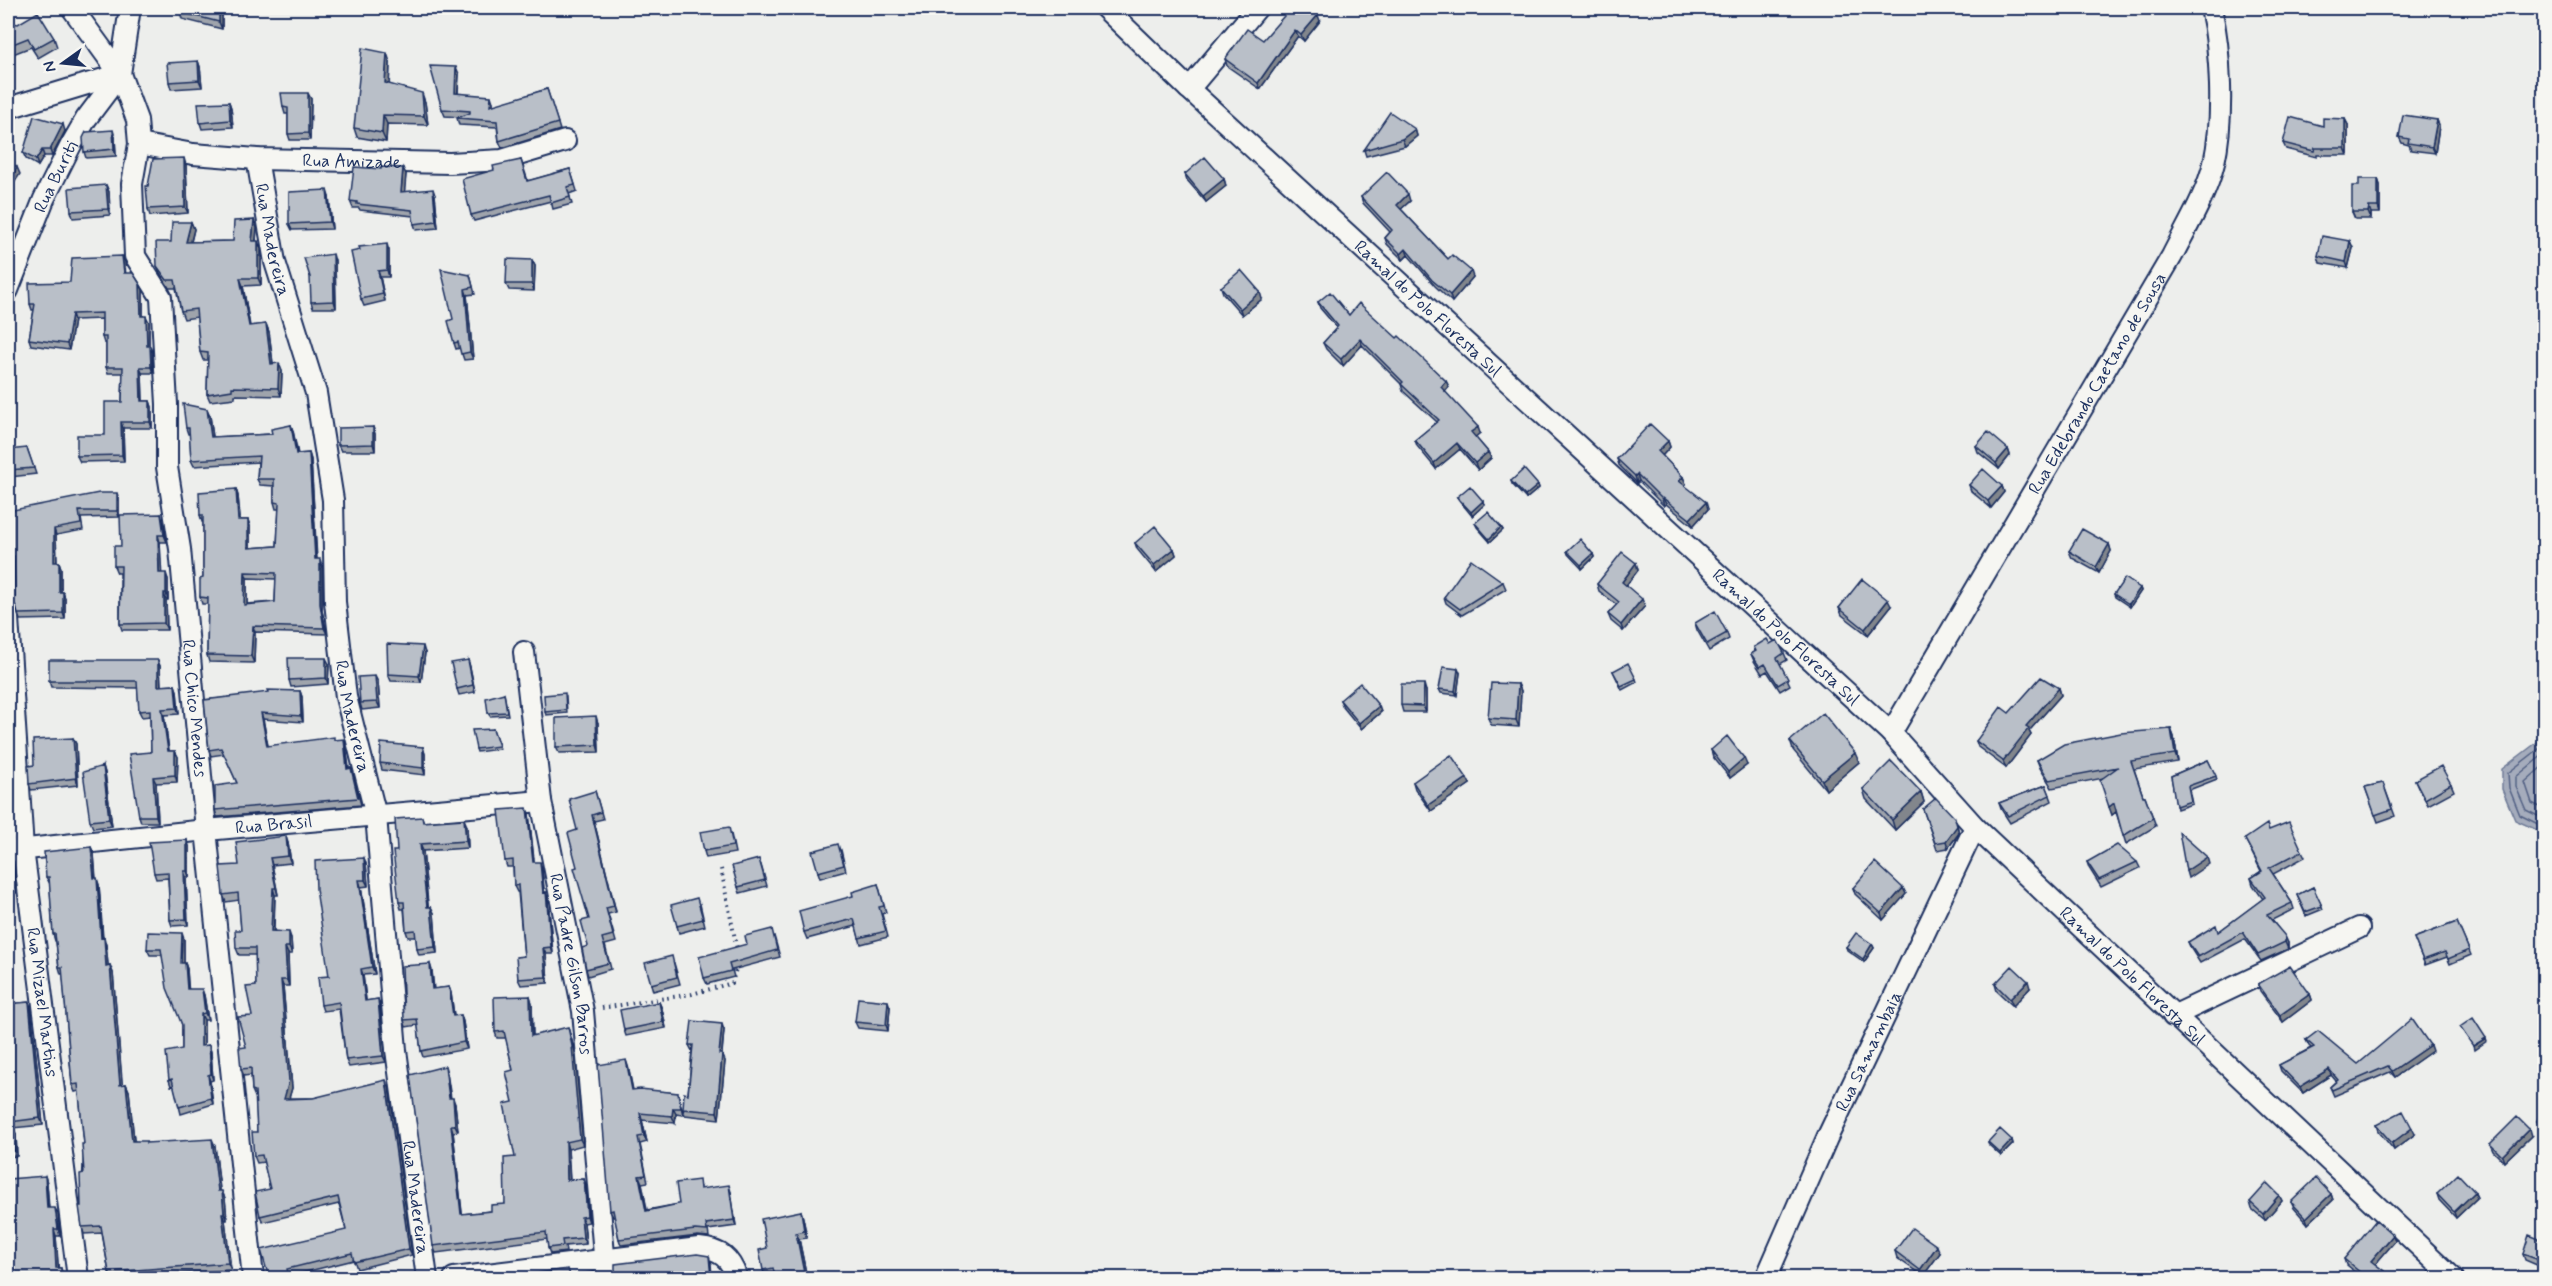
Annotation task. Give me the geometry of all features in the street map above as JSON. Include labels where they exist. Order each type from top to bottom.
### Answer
[{"type":"street","points":[[72,8],[120,74]]},
{"type":"street","points":[[120,74],[130,8]]},
{"type":"street","name":"Ramal do Polo Floresta Sul","points":[[1105,8],[1189,89],[1892,733],[1975,827],[2453,1278]]},
{"type":"street","points":[[1189,89],[1257,8]]},
{"type":"street","name":"Rua Edebrando Caetano de Sousa","points":[[1892,733],[2172,256],[2207,184],[2214,163],[2220,79],[2211,8]]},
{"type":"street","points":[[8,108],[120,74]]},
{"type":"street","name":"Rua Chico Mendes","points":[[120,74],[137,120],[139,144],[132,184],[135,255],[162,297],[167,404],[166,467],[180,549],[206,830],[253,1278]]},
{"type":"street","name":"Rua Buriti","points":[[8,290],[44,199],[71,145],[86,119],[120,74]]},
{"type":"street","name":"Rua Amizade","points":[[139,144],[193,154],[257,159],[471,162],[502,160],[565,141]]},
{"type":"street","name":"Rua Madereira","points":[[257,159],[275,262],[316,393],[333,501],[335,602],[346,697],[376,816],[396,1050],[427,1278]]},
{"type":"street","name":"Rua Mizael Martins","points":[[8,618],[15,850],[78,1278]]},
{"type":"street","name":"Rua Padre Gilson Barros","points":[[524,652],[541,801],[583,1011],[605,1269]]},
{"type":"street","name":"Rua Brasil","points":[[15,850],[206,830],[541,801]]},
{"type":"street","name":"Rua Samambaia","points":[[1766,1278],[1827,1138],[1975,827]]},
{"type":"street","points":[[2173,1016],[2359,928]]},
{"type":"street","points":[[454,1278],[605,1269],[688,1249],[712,1249],[724,1255],[732,1264],[737,1278]]},
{"type":"path","points":[[583,1011],[692,994],[732,983],[739,959],[721,869]]},
{"type":"water","points":[[2544,737],[2544,833],[2515,820],[2502,789],[2502,769]]},
{"type":"building","points":[[182,8],[219,8],[219,22],[180,12]]},
{"type":"building","points":[[1291,8],[1309,8],[1318,15],[1301,35],[1295,30],[1258,83],[1225,59],[1247,29],[1263,40]]},
{"type":"building","points":[[38,12],[54,38],[34,49],[28,38],[8,46],[8,22],[18,24]]},
{"type":"building","points":[[362,48],[387,53],[385,83],[422,93],[424,116],[383,115],[382,133],[354,128]]},
{"type":"building","points":[[198,61],[199,80],[169,82],[167,63]]},
{"type":"building","points":[[430,66],[456,67],[455,93],[491,96],[490,106],[547,89],[558,123],[499,141],[497,121],[457,118],[470,111],[442,109]]},
{"type":"building","points":[[281,93],[308,93],[308,133],[288,134],[288,108],[283,107]]},
{"type":"building","points":[[229,102],[230,120],[200,123],[198,103]]},
{"type":"building","points":[[1390,112],[1415,129],[1402,139],[1364,150]]},
{"type":"building","points":[[2403,115],[2437,120],[2432,147],[2408,143],[2409,139],[2399,137]]},
{"type":"building","points":[[34,116],[63,124],[50,150],[42,150],[36,160],[23,153]]},
{"type":"building","points":[[2290,117],[2323,126],[2323,118],[2345,119],[2345,148],[2315,148],[2314,151],[2283,143]]},
{"type":"building","points":[[113,130],[114,149],[84,152],[83,138],[86,132]]},
{"type":"building","points":[[1205,157],[1224,179],[1203,196],[1185,174]]},
{"type":"building","points":[[184,158],[185,207],[148,209],[146,186],[148,186],[153,159]]},
{"type":"building","points":[[521,160],[527,181],[570,169],[575,185],[567,187],[570,197],[551,203],[549,195],[471,215],[462,179],[494,170],[493,166]]},
{"type":"building","points":[[8,161],[17,167],[8,184]]},
{"type":"building","points":[[354,167],[403,168],[401,192],[433,189],[436,221],[414,224],[412,210],[357,204],[357,202],[350,201]]},
{"type":"building","points":[[1387,172],[1408,194],[1397,205],[1448,259],[1452,255],[1471,271],[1450,295],[1432,280],[1406,249],[1401,254],[1385,238],[1392,230],[1361,197]]},
{"type":"building","points":[[2359,179],[2378,179],[2378,207],[2369,207],[2368,212],[2352,212],[2352,186],[2359,186]]},
{"type":"building","points":[[106,185],[108,209],[71,211],[69,188]]},
{"type":"building","points":[[327,190],[330,222],[289,224],[289,192]]},
{"type":"building","points":[[254,220],[252,241],[258,241],[258,278],[240,278],[249,326],[266,324],[271,364],[279,363],[278,388],[232,387],[232,390],[207,394],[208,353],[200,352],[196,309],[181,311],[175,280],[167,280],[157,266],[156,242],[171,242],[172,222],[191,222],[186,242],[233,241],[234,221]]},
{"type":"building","points":[[2322,236],[2350,241],[2346,262],[2318,256]]},
{"type":"building","points":[[387,244],[387,270],[378,271],[383,294],[361,299],[351,252],[360,250],[359,247]]},
{"type":"building","points":[[333,254],[334,301],[311,302],[310,277],[304,258]]},
{"type":"building","points":[[122,256],[124,273],[133,273],[140,284],[141,316],[146,316],[147,346],[150,346],[151,367],[140,367],[141,401],[150,401],[150,422],[121,422],[122,455],[77,456],[77,435],[105,435],[105,402],[122,402],[123,367],[106,367],[106,337],[102,337],[102,313],[72,314],[67,344],[29,339],[35,304],[30,304],[29,283],[70,282],[72,258]]},
{"type":"building","points":[[507,259],[532,260],[532,284],[506,284]]},
{"type":"building","points":[[441,269],[470,275],[473,287],[465,289],[470,352],[461,354],[458,342],[454,343],[448,321],[453,319]]},
{"type":"building","points":[[1241,270],[1260,292],[1240,309],[1221,287]]},
{"type":"building","points":[[1330,292],[1349,315],[1359,303],[1397,338],[1399,336],[1446,381],[1441,387],[1478,427],[1471,432],[1488,452],[1475,463],[1457,443],[1434,463],[1415,440],[1439,420],[1401,384],[1403,382],[1360,339],[1341,359],[1323,343],[1338,326],[1318,302]]},
{"type":"building","points":[[183,404],[207,409],[211,437],[272,434],[271,429],[291,425],[296,454],[309,453],[315,559],[320,559],[320,604],[324,628],[253,626],[251,656],[207,655],[208,598],[200,597],[200,579],[203,578],[203,515],[200,515],[199,492],[236,489],[238,520],[248,520],[248,548],[277,546],[279,503],[274,502],[274,479],[257,479],[259,456],[191,460],[189,428],[186,428]],"holes":[[[245,572],[276,573],[275,602],[244,605]]]},
{"type":"building","points":[[1650,424],[1668,441],[1658,451],[1683,477],[1679,481],[1706,502],[1690,519],[1662,499],[1637,474],[1635,476],[1617,459]]},
{"type":"building","points":[[373,427],[373,444],[338,445],[338,428]]},
{"type":"building","points":[[1988,432],[2008,449],[1996,463],[1976,446]]},
{"type":"building","points":[[27,448],[34,468],[8,470],[8,450]]},
{"type":"building","points":[[1524,469],[1538,485],[1525,496],[1511,481]]},
{"type":"building","points":[[1983,469],[2002,486],[1988,501],[1969,485]]},
{"type":"building","points":[[1470,486],[1483,501],[1471,512],[1457,497]]},
{"type":"building","points":[[99,493],[117,493],[117,511],[79,511],[81,524],[54,529],[54,562],[59,562],[59,592],[63,592],[63,613],[18,614],[12,601],[8,602],[8,598],[15,597],[14,556],[10,556],[8,511]]},
{"type":"building","points":[[1488,512],[1501,527],[1489,539],[1475,523]]},
{"type":"building","points":[[161,514],[164,535],[158,535],[159,573],[166,573],[164,623],[120,624],[121,566],[114,566],[114,546],[121,546],[120,515]]},
{"type":"building","points":[[1155,526],[1174,549],[1154,565],[1135,543]]},
{"type":"building","points":[[2082,529],[2109,544],[2096,567],[2069,551]]},
{"type":"building","points":[[1580,539],[1593,554],[1581,565],[1567,551]]},
{"type":"building","points":[[1622,552],[1636,563],[1622,582],[1642,599],[1621,625],[1608,614],[1619,602],[1597,584]]},
{"type":"building","points":[[1471,559],[1503,582],[1460,609],[1444,597]]},
{"type":"building","points":[[2125,578],[2140,588],[2129,604],[2114,594]]},
{"type":"building","points":[[1862,579],[1888,600],[1865,629],[1839,608]]},
{"type":"building","points":[[1715,611],[1727,633],[1707,644],[1695,623]]},
{"type":"building","points":[[1767,639],[1770,644],[1777,640],[1784,653],[1777,658],[1788,679],[1778,685],[1765,664],[1760,667],[1751,654],[1756,651],[1754,647]]},
{"type":"building","points":[[387,644],[423,646],[419,676],[388,674]]},
{"type":"building","points":[[288,658],[326,658],[326,678],[289,680]]},
{"type":"building","points":[[49,660],[158,660],[158,686],[175,685],[177,708],[162,709],[168,751],[175,751],[175,775],[153,777],[156,816],[139,816],[129,754],[151,752],[150,710],[139,711],[137,681],[49,681]]},
{"type":"building","points":[[468,660],[473,685],[457,689],[451,663]]},
{"type":"building","points":[[1628,663],[1636,679],[1621,686],[1613,671]]},
{"type":"building","points":[[1443,667],[1458,669],[1455,691],[1439,689]]},
{"type":"building","points":[[375,676],[377,702],[360,703],[358,677]]},
{"type":"building","points":[[2041,677],[2059,688],[2026,726],[2029,728],[2003,761],[1976,741],[2001,707],[2009,713]]},
{"type":"building","points":[[1360,683],[1379,706],[1359,723],[1340,700]]},
{"type":"building","points":[[1491,683],[1518,684],[1516,720],[1488,718]]},
{"type":"building","points":[[1401,684],[1424,684],[1423,706],[1401,705]]},
{"type":"building","points":[[268,690],[300,691],[301,716],[261,713],[267,746],[334,737],[334,740],[344,739],[347,769],[351,768],[358,798],[215,810],[215,786],[237,783],[221,748],[209,750],[204,700],[269,692]]},
{"type":"building","points":[[504,693],[507,712],[488,713],[486,698]]},
{"type":"building","points":[[565,693],[566,710],[545,712],[544,695]]},
{"type":"building","points":[[1823,713],[1855,753],[1822,780],[1790,741]]},
{"type":"building","points":[[596,716],[597,745],[556,747],[556,718]]},
{"type":"building","points":[[493,729],[499,746],[476,749],[472,730]]},
{"type":"building","points":[[2171,729],[2175,754],[2131,761],[2153,818],[2123,836],[2114,803],[2109,807],[2100,780],[2118,767],[2049,780],[2037,760],[2064,744],[2121,733]]},
{"type":"building","points":[[1727,736],[1744,758],[1728,772],[1711,750]]},
{"type":"building","points":[[73,738],[76,778],[29,784],[28,766],[34,765],[33,740]]},
{"type":"building","points":[[381,743],[423,747],[423,768],[380,763]]},
{"type":"building","points":[[1451,755],[1467,778],[1428,805],[1413,782]]},
{"type":"building","points":[[2208,760],[2216,776],[2188,786],[2191,801],[2176,806],[2171,776]]},
{"type":"building","points":[[1891,761],[1921,792],[1892,820],[1863,789]]},
{"type":"building","points":[[103,766],[109,819],[90,821],[83,772]]},
{"type":"building","points":[[2441,766],[2451,784],[2425,799],[2415,780]]},
{"type":"building","points":[[2383,783],[2392,809],[2375,815],[2365,787]]},
{"type":"building","points":[[2046,785],[2050,795],[2008,816],[1999,803]]},
{"type":"building","points":[[595,791],[601,812],[592,815],[614,906],[606,908],[613,935],[602,938],[609,963],[586,969],[582,948],[588,946],[581,921],[589,919],[574,868],[577,867],[568,833],[577,830],[569,799]]},
{"type":"building","points":[[1936,798],[1955,818],[1957,826],[1946,841],[1935,843],[1923,809]]},
{"type":"building","points":[[527,808],[533,862],[540,862],[543,893],[546,892],[551,947],[543,948],[546,977],[518,979],[516,957],[524,956],[518,885],[514,886],[513,860],[505,861],[499,810]]},
{"type":"building","points":[[422,817],[423,822],[464,819],[466,841],[420,844],[427,907],[431,907],[435,947],[417,949],[415,930],[406,931],[404,902],[399,902],[393,851],[397,851],[395,819]]},
{"type":"building","points":[[2289,822],[2302,851],[2269,868],[2292,903],[2267,915],[2285,936],[2285,942],[2258,955],[2243,932],[2198,957],[2188,942],[2216,925],[2218,932],[2265,897],[2251,878],[2262,871],[2245,839],[2267,824],[2269,830]]},
{"type":"building","points":[[729,827],[733,846],[704,851],[700,832]]},
{"type":"building","points":[[2179,832],[2207,857],[2186,871]]},
{"type":"building","points":[[286,836],[288,856],[270,858],[276,888],[273,888],[271,931],[289,932],[289,947],[285,947],[287,980],[281,980],[289,1081],[284,1099],[313,1098],[386,1080],[409,1249],[354,1262],[352,1253],[287,1269],[289,1278],[269,1278],[261,1250],[346,1230],[338,1197],[260,1216],[255,1192],[270,1189],[262,1155],[254,1156],[252,1132],[257,1132],[255,1091],[252,1090],[251,1068],[241,1069],[239,1048],[246,1047],[238,1017],[252,1016],[246,987],[256,986],[255,948],[236,948],[235,930],[241,930],[238,893],[223,895],[220,866],[239,865],[236,842]]},
{"type":"building","points":[[187,840],[187,871],[184,871],[186,919],[170,920],[168,872],[154,873],[149,842]]},
{"type":"building","points":[[838,844],[844,865],[818,872],[812,851]]},
{"type":"building","points":[[2117,845],[2137,862],[2099,880],[2087,862]]},
{"type":"building","points":[[91,847],[94,878],[97,878],[101,938],[104,937],[106,966],[110,965],[120,1085],[126,1084],[132,1141],[146,1141],[146,1143],[212,1139],[218,1191],[222,1191],[224,1213],[222,1213],[228,1263],[109,1272],[101,1226],[82,1227],[79,1206],[81,1206],[80,1174],[84,1173],[82,1144],[84,1144],[78,1084],[72,1085],[62,967],[59,967],[55,934],[53,934],[49,877],[46,877],[44,852]]},
{"type":"building","points":[[364,858],[365,880],[359,880],[372,967],[361,969],[365,1001],[378,999],[383,1056],[346,1060],[339,1002],[321,1005],[318,977],[329,976],[316,889],[315,861]]},
{"type":"building","points":[[759,859],[765,880],[738,887],[732,866]]},
{"type":"building","points":[[11,860],[14,886],[8,887],[8,861]]},
{"type":"building","points":[[1875,862],[1903,888],[1881,913],[1853,888]]},
{"type":"building","points":[[878,884],[884,906],[879,907],[886,931],[859,938],[854,919],[804,932],[799,911],[853,896],[852,892]]},
{"type":"building","points":[[2313,887],[2322,906],[2305,912],[2297,895]]},
{"type":"building","points":[[697,898],[703,919],[677,926],[671,905]]},
{"type":"building","points":[[2457,922],[2469,950],[2448,959],[2445,952],[2423,960],[2414,938]]},
{"type":"building","points":[[772,929],[777,950],[729,964],[731,971],[704,978],[699,957],[747,944],[745,936]]},
{"type":"building","points":[[148,932],[182,933],[181,963],[185,963],[187,989],[202,989],[205,1013],[201,1014],[201,1046],[209,1045],[211,1074],[208,1075],[211,1098],[179,1107],[172,1079],[169,1080],[166,1052],[182,1049],[182,1025],[167,988],[161,949],[147,949]]},
{"type":"building","points":[[1856,933],[1872,944],[1863,959],[1846,947]]},
{"type":"building","points":[[672,956],[677,977],[651,984],[645,963]]},
{"type":"building","points":[[430,964],[432,989],[449,987],[453,1016],[461,1015],[464,1042],[421,1051],[417,1019],[404,1020],[402,966]]},
{"type":"building","points":[[2012,966],[2028,981],[2010,999],[1995,984]]},
{"type":"building","points":[[2290,966],[2310,994],[2280,1015],[2258,984]]},
{"type":"building","points":[[530,996],[531,1036],[568,1027],[572,1046],[580,1139],[566,1142],[567,1180],[584,1179],[587,1216],[581,1217],[583,1238],[562,1240],[563,1246],[548,1248],[546,1232],[433,1246],[410,1075],[445,1066],[449,1098],[453,1098],[455,1125],[451,1125],[461,1214],[491,1211],[491,1205],[505,1204],[504,1158],[515,1157],[504,1104],[513,1102],[506,1072],[513,1070],[504,1031],[495,1032],[494,997]]},
{"type":"building","points":[[858,998],[888,1001],[886,1025],[855,1022]]},
{"type":"building","points":[[29,1002],[40,1118],[10,1122],[8,1004]]},
{"type":"building","points":[[659,1002],[663,1022],[624,1030],[620,1010]]},
{"type":"building","points":[[2473,1018],[2486,1038],[2473,1046],[2460,1027]]},
{"type":"building","points":[[2412,1019],[2430,1045],[2392,1071],[2388,1066],[2332,1090],[2330,1087],[2338,1080],[2329,1069],[2300,1087],[2279,1065],[2314,1047],[2306,1040],[2318,1031],[2358,1064]]},
{"type":"building","points":[[692,1021],[722,1024],[717,1112],[683,1109],[684,1093],[688,1094],[693,1045],[689,1045]]},
{"type":"building","points":[[626,1060],[632,1090],[678,1093],[681,1108],[673,1108],[672,1116],[640,1113],[644,1136],[638,1137],[646,1175],[639,1176],[646,1211],[679,1204],[676,1183],[699,1180],[700,1189],[729,1185],[734,1220],[706,1224],[707,1231],[695,1230],[619,1239],[613,1210],[610,1211],[598,1065]]},
{"type":"building","points":[[2544,1106],[2544,1125],[2537,1121]]},
{"type":"building","points":[[2403,1111],[2412,1128],[2392,1143],[2376,1125]]},
{"type":"building","points":[[2517,1117],[2529,1129],[2502,1156],[2490,1144]]},
{"type":"building","points":[[8,1129],[14,1129],[15,1150],[8,1151]]},
{"type":"building","points":[[2000,1129],[2012,1140],[2000,1153],[1988,1142]]},
{"type":"building","points":[[2458,1174],[2475,1192],[2454,1212],[2437,1194]]},
{"type":"building","points":[[45,1176],[47,1208],[55,1208],[58,1229],[54,1229],[56,1268],[61,1268],[61,1278],[8,1278],[8,1179]]},
{"type":"building","points":[[2316,1178],[2331,1194],[2306,1218],[2291,1202]]},
{"type":"building","points":[[2267,1183],[2279,1195],[2263,1214],[2250,1202]]},
{"type":"building","points":[[801,1211],[804,1231],[796,1233],[804,1273],[815,1271],[816,1278],[776,1278],[773,1268],[763,1270],[759,1250],[767,1248],[761,1219]]},
{"type":"building","points":[[2376,1220],[2393,1235],[2371,1261],[2393,1278],[2367,1278],[2344,1259]]},
{"type":"building","points":[[1912,1228],[1937,1246],[1920,1270],[1895,1251]]},
{"type":"building","points":[[2529,1235],[2544,1241],[2544,1262],[2523,1254]]},
{"type":"building","points":[[697,1254],[709,1256],[711,1278],[615,1278],[615,1264]]},
{"type":"building","points":[[568,1269],[571,1278],[494,1278]]}]
